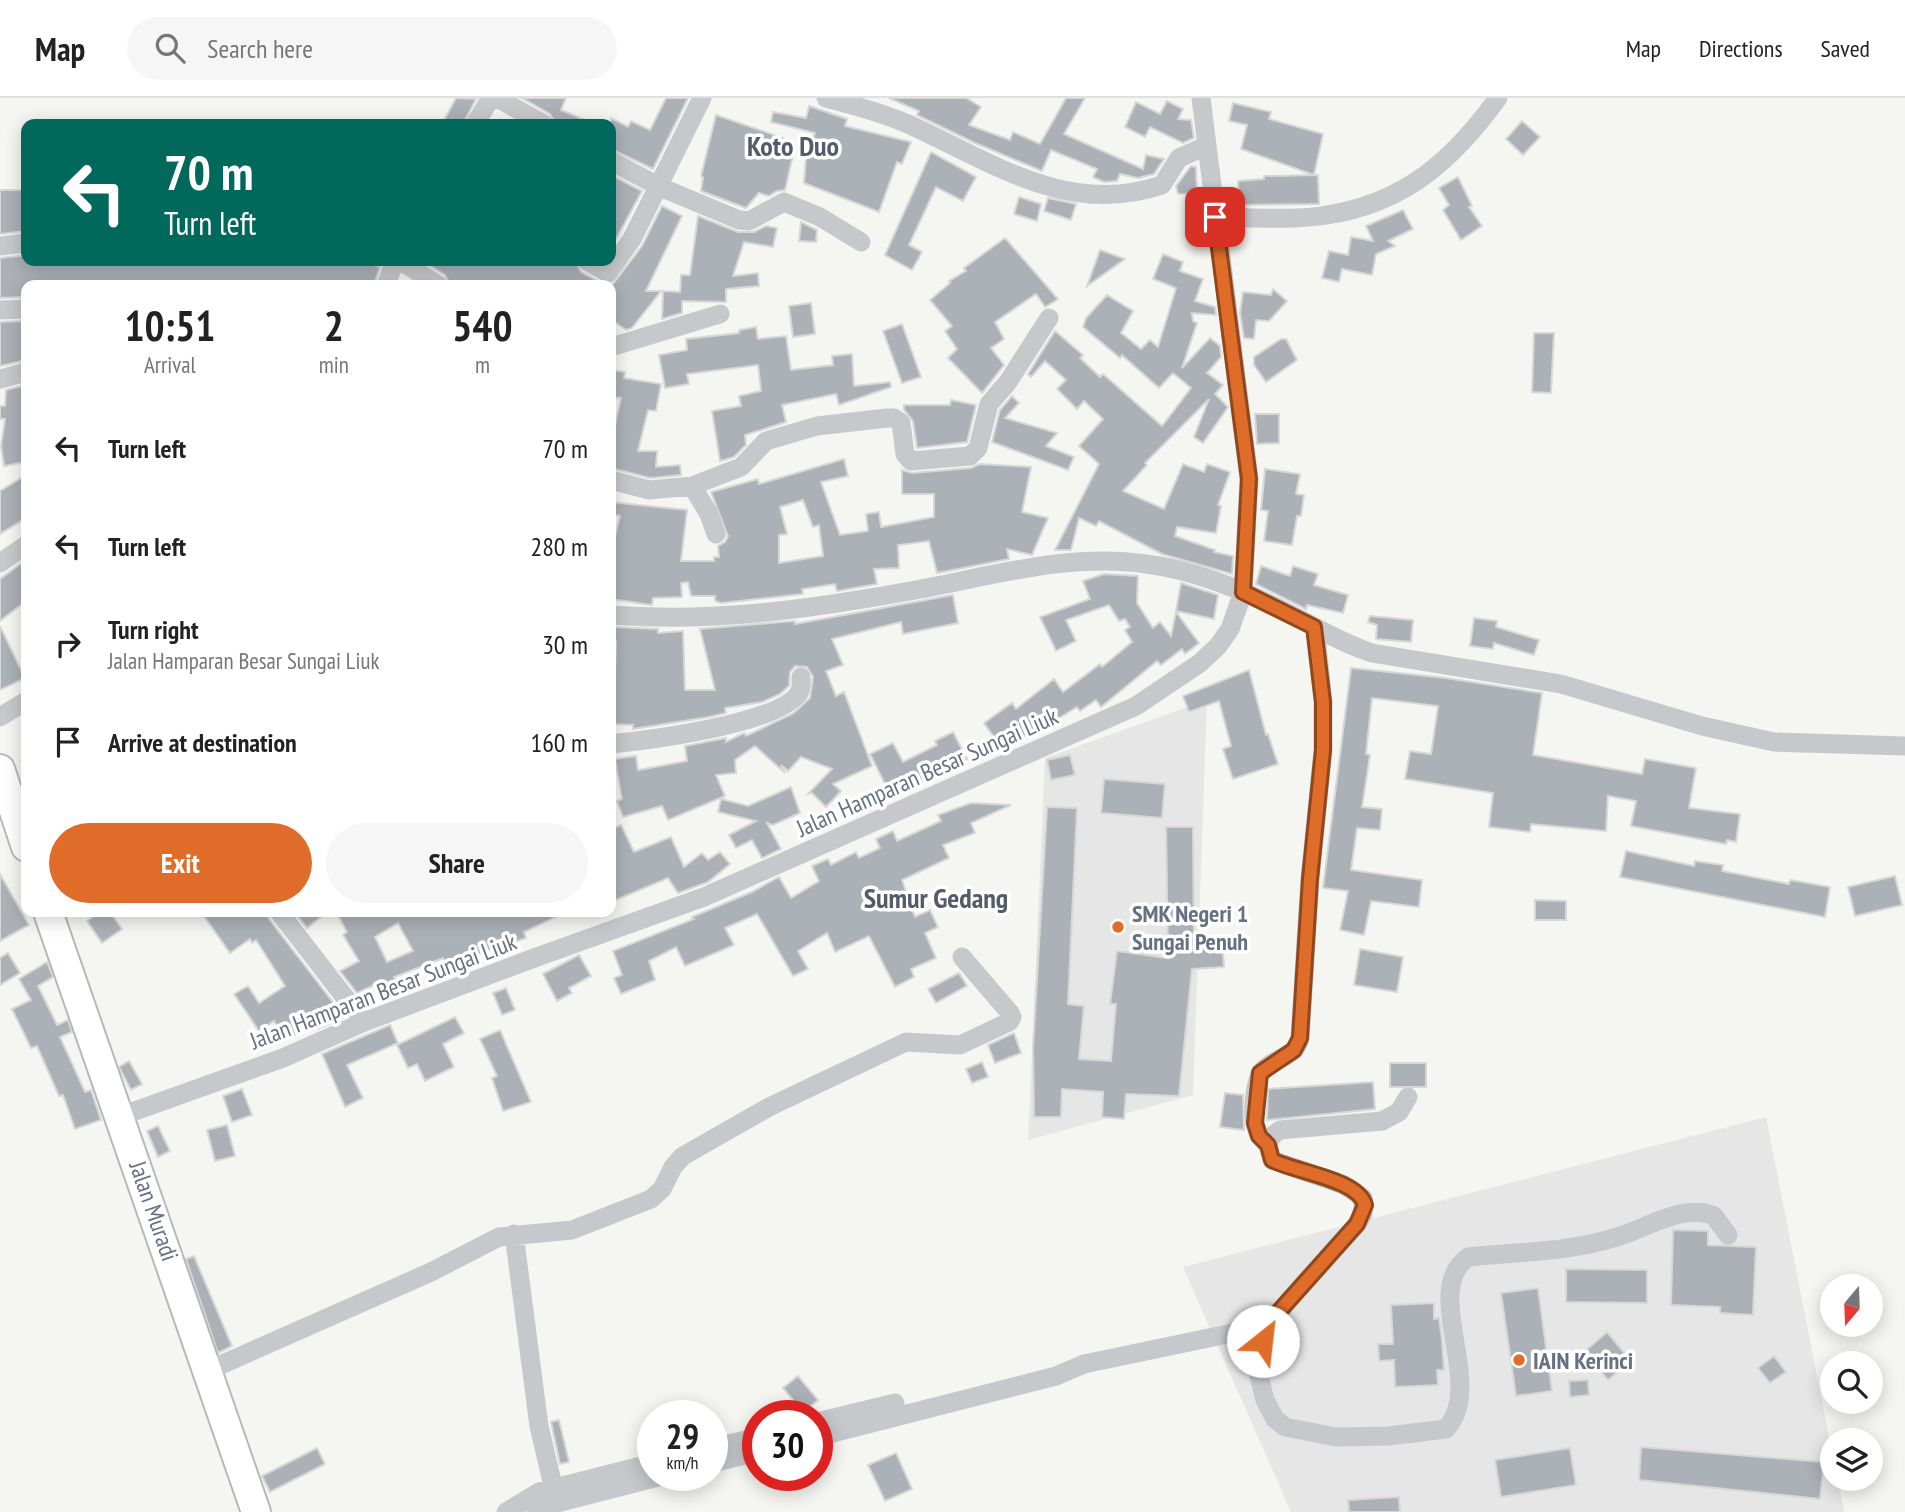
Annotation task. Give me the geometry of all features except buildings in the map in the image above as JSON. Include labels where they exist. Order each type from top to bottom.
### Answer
[{"type":"highway","points":[[0,769],[21,831]]},
{"type":"highway","name":"Jalan Muradi","points":[[50,917],[121,1116],[256,1512]]},
{"type":"street","points":[[478,119],[491,98]]},
{"type":"street","points":[[497,98],[535,119]]},
{"type":"street","points":[[616,260],[632,239],[660,187],[702,98]]},
{"type":"street","points":[[826,98],[905,123],[1046,188],[1073,193],[1125,196],[1162,185],[1179,158],[1206,146]]},
{"type":"street","name":"Jalan Hamparan Besar Sungai Liuk","points":[[121,1116],[283,1058],[364,1022],[705,897],[1136,705],[1200,663],[1218,646],[1230,629],[1243,592],[1249,479],[1201,98]]},
{"type":"street","points":[[1215,217],[1326,215],[1363,207],[1396,194],[1429,175],[1457,149],[1498,98]]},
{"type":"street","points":[[616,164],[660,187],[739,220],[749,221],[776,204],[795,204],[861,243]]},
{"type":"street","points":[[0,246],[21,244]]},
{"type":"street","points":[[409,266],[430,280]]},
{"type":"street","points":[[0,310],[21,309]]},
{"type":"street","points":[[616,345],[720,314]]},
{"type":"street","points":[[616,481],[649,490],[692,486],[741,467],[766,441],[817,426],[875,419],[894,418],[901,424],[905,454],[911,461],[917,463],[970,456],[978,448],[989,404],[1008,382],[1049,318]]},
{"type":"street","points":[[0,379],[21,373]]},
{"type":"street","points":[[692,486],[709,514],[716,534]]},
{"type":"street","points":[[0,563],[21,548]]},
{"type":"street","points":[[616,615],[733,615],[806,610],[1058,563],[1107,560],[1148,564],[1243,592],[1351,646],[1372,653],[1561,684],[1734,735],[1774,742],[1905,746]]},
{"type":"street","points":[[1314,627],[1323,702],[1323,750],[1310,879],[1300,1038],[1294,1050],[1264,1068],[1258,1080],[1255,1123],[1259,1136],[1268,1145],[1272,1160],[1344,1185],[1356,1191],[1365,1205],[1357,1224],[1266,1326],[1258,1372],[1265,1400],[1275,1419],[1285,1427],[1335,1437],[1388,1436],[1446,1429],[1457,1418],[1460,1394],[1449,1283],[1457,1265],[1468,1257],[1582,1245],[1615,1238],[1691,1211],[1714,1216],[1728,1236]]},
{"type":"street","points":[[616,743],[747,721],[794,698],[801,687],[801,677]]},
{"type":"street","points":[[0,717],[21,704]]},
{"type":"street","points":[[283,917],[364,1022]]},
{"type":"street","points":[[207,1371],[431,1272],[499,1237],[572,1230],[651,1199],[662,1189],[673,1167],[683,1156],[769,1107],[906,1042],[960,1045],[1007,1024],[1012,1020],[1010,1013],[962,957]]},
{"type":"street","points":[[1268,1145],[1272,1136],[1280,1130],[1382,1121],[1399,1112],[1408,1097]]},
{"type":"street","points":[[514,1234],[539,1426],[555,1496]]},
{"type":"street","points":[[833,1433],[1056,1376],[1084,1364],[1266,1326]]},
{"type":"street","points":[[833,1418],[1053,1364],[1084,1364]]},
{"type":"street","points":[[536,1512],[555,1496],[637,1468]]},
{"type":"street","points":[[506,1512],[539,1492],[555,1496],[637,1480]]},
{"type":"shaded area","name":"SMK Negeri 1 Sungai Penuh","points":[[1207,700],[1193,1095],[1028,1140],[1045,758]]},
{"type":"shaded area","name":"IAIN Kerinci","points":[[1766,1117],[1820,1391],[1820,1414],[1825,1414],[1827,1428],[1820,1428],[1820,1491],[1840,1491],[1844,1512],[1291,1512],[1183,1267]]},
{"type":"place","name":"SMK Negeri 1 Sungai Penuh","points":[[1118,927]]},
{"type":"place","name":"IAIN Kerinci","points":[[1519,1360]]},
{"type":"district","name":"Koto Duo","points":[[793,145]]},
{"type":"district","name":"Sumur Gedang","points":[[936,897]]},
{"type":"route","points":[[1215,217],[1249,479],[1243,592],[1314,627],[1323,702],[1322,779],[1310,879],[1300,1038],[1294,1050],[1271,1063],[1260,1073],[1256,1130],[1268,1145],[1268,1154],[1272,1160],[1344,1185],[1356,1191],[1363,1198],[1365,1205],[1357,1224],[1266,1326],[1263,1341]]}]
